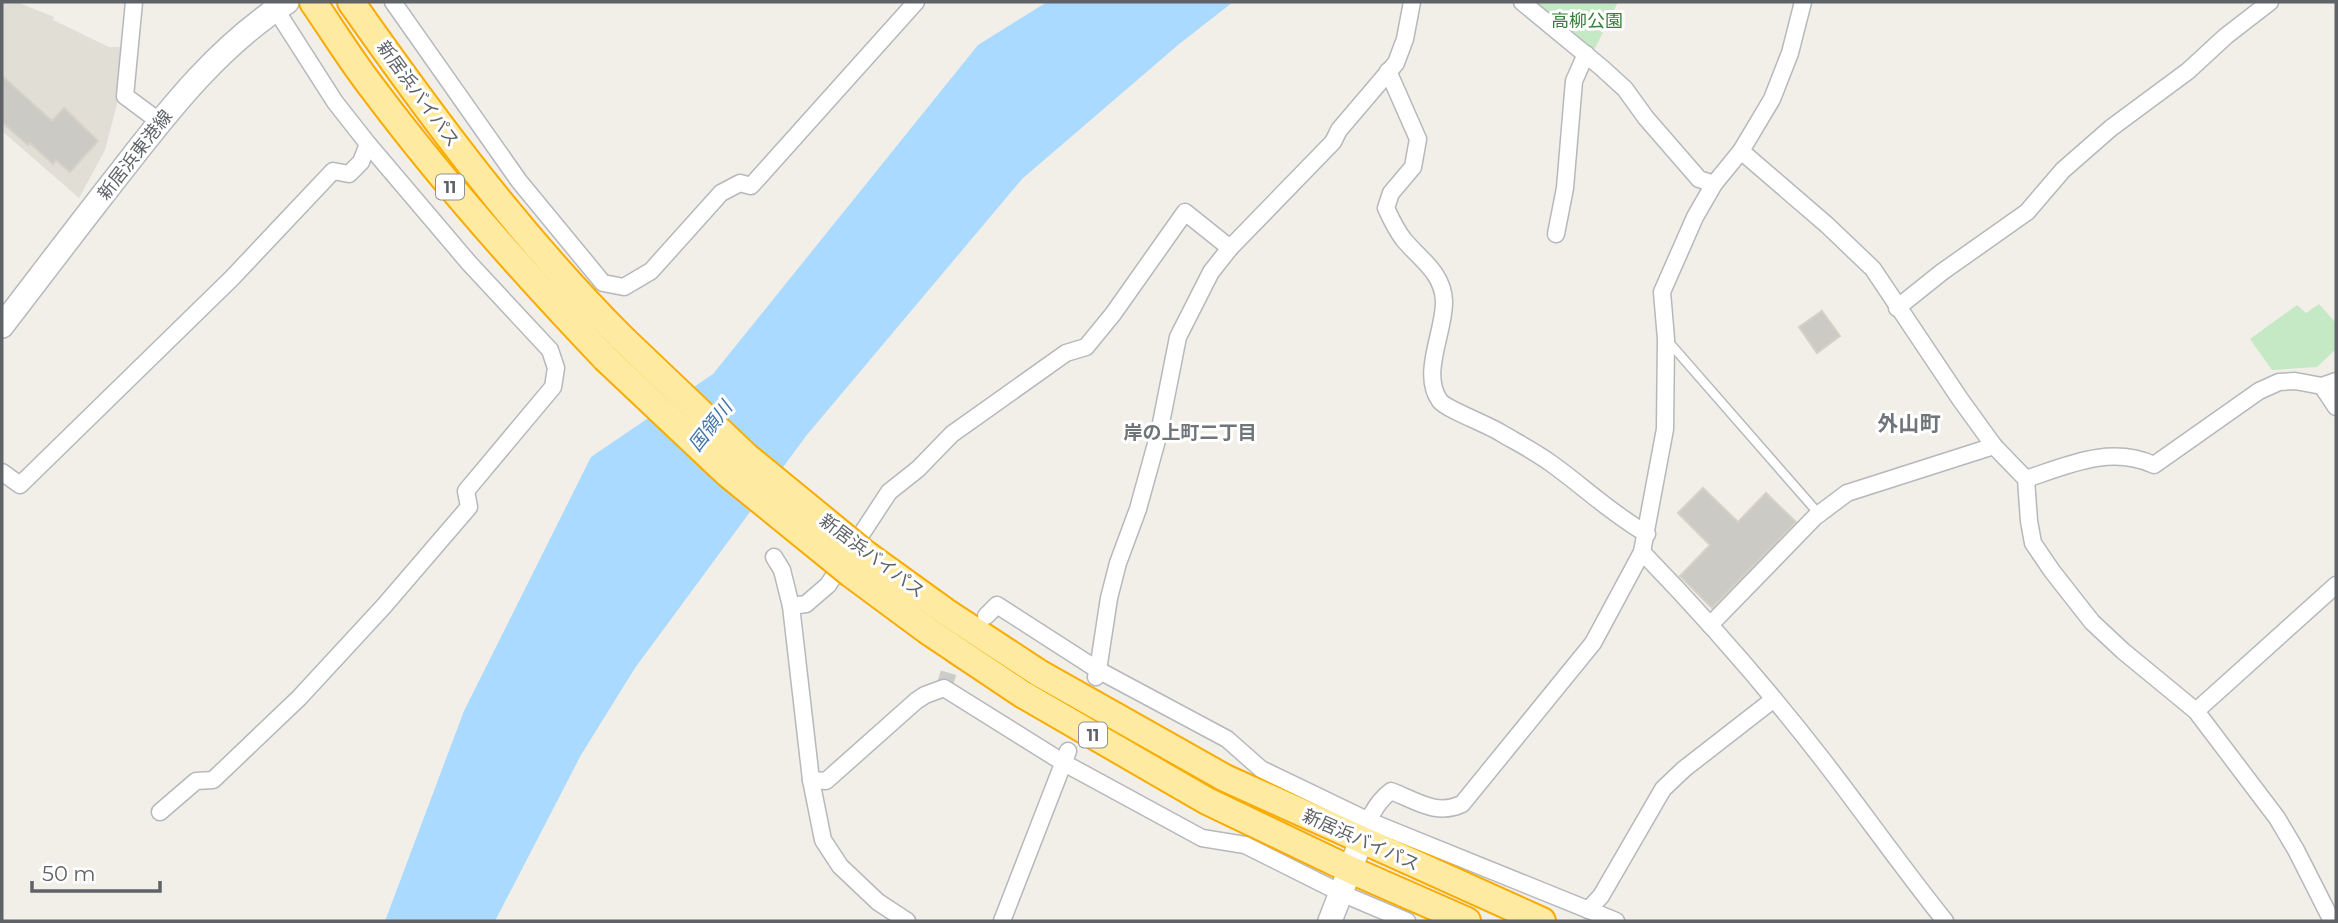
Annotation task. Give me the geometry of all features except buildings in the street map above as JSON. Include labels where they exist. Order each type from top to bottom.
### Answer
[{"type":"highway","name":"新居浜バイパス","points":[[313,2],[373,89],[457,196],[527,276],[605,358],[728,474],[859,564],[946,611],[1039,673],[1225,778],[1365,831],[1542,921]]},
{"type":"highway","name":"新居浜バイパス","points":[[351,2],[494,197],[622,338],[928,631],[1022,694],[1346,882],[1467,921]]},
{"type":"main road","name":"新居浜東港線","points":[[2,326],[160,122],[201,74],[278,4]]},
{"type":"main road","points":[[1330,921],[1365,831]]},
{"type":"street","points":[[134,2],[125,96],[160,122]]},
{"type":"street","points":[[393,2],[519,181],[603,283],[624,287],[651,271],[721,192],[740,183],[751,186],[916,2]]},
{"type":"street","points":[[1097,674],[1109,598],[1159,433],[1178,337],[1211,272],[1230,248],[1333,142],[1339,130],[1396,63],[1405,39],[1412,2]]},
{"type":"street","points":[[1522,2],[1625,89],[1646,118],[1699,179],[1714,184]]},
{"type":"street","points":[[1365,831],[1380,800],[1391,792],[1440,810],[1462,804],[1593,643],[1642,552],[1665,429],[1666,339],[1662,292],[1695,217],[1714,184],[1741,151],[1772,99],[1790,53],[1803,2]]},
{"type":"street","points":[[1897,308],[1949,267],[2020,218],[2063,170],[2111,128],[2189,71],[2270,2]]},
{"type":"street","points":[[160,812],[196,781],[213,780],[299,698],[384,606],[469,507],[466,491],[553,387],[556,368],[550,350],[469,264],[335,102],[278,4]]},
{"type":"street","points":[[1556,234],[1565,188],[1574,81],[1586,54]]},
{"type":"street","points":[[1388,71],[1418,139],[1413,167],[1391,193],[1386,208],[1392,223],[1427,263],[1440,283],[1444,302],[1434,356],[1434,388],[1442,403],[1487,424],[1550,462],[1624,521],[1647,534]]},
{"type":"street","points":[[2,472],[20,485],[232,278],[333,171],[349,174],[361,162],[368,145]]},
{"type":"street","points":[[1741,151],[1827,225],[1873,270],[1994,446],[2026,479],[2029,521],[2034,543],[2052,571],[2092,622],[2123,652],[2196,711],[2277,818],[2332,921]]},
{"type":"street","points":[[791,606],[806,604],[828,585],[890,492],[918,469],[952,434],[1066,353],[1086,347],[1113,314],[1185,212],[1230,248]]},
{"type":"street","points":[[2026,479],[2092,457],[2146,461],[2154,465],[2259,391],[2279,382],[2329,384],[2336,407]]},
{"type":"street","points":[[1710,625],[1819,514],[1847,493],[1994,446]]},
{"type":"street","points":[[1642,552],[1774,699],[1945,921]]},
{"type":"street","points":[[774,557],[782,570],[791,606],[811,780],[823,840],[830,854],[878,902],[907,921]]},
{"type":"street","points":[[2196,711],[2336,585]]},
{"type":"street","points":[[986,616],[997,605],[1097,674],[1227,738],[1261,769],[1365,831],[1616,921]]},
{"type":"street","points":[[811,780],[826,781],[916,701],[944,688],[1202,838],[1245,845],[1346,882],[1407,921]]},
{"type":"street","points":[[1588,910],[1601,896],[1663,789],[1684,769],[1774,699]]},
{"type":"street","points":[[1002,921],[1066,757]]},
{"type":"lane","points":[[1666,339],[1819,514]]},
{"type":"shaded area","points":[[2,2],[17,2],[54,17],[53,20],[109,47],[122,47],[117,104],[105,150],[79,198],[2,131]]},
{"type":"green space","name":"高柳公園","points":[[1533,2],[1618,2],[1593,52]]},
{"type":"green space","points":[[2319,304],[2336,323],[2336,349],[2317,367],[2272,370],[2250,339],[2297,305],[2306,313]]},
{"type":"water","name":"国領川","points":[[1047,2],[1233,2],[1178,45],[1022,179],[806,436],[635,668],[581,755],[495,921],[385,921],[464,711],[591,457],[713,374],[978,45]]},
{"type":"tunnel","points":[[944,688],[949,671],[965,647]]},
{"type":"district","name":"外山町","points":[[1909,424]]},
{"type":"district","name":"岸の上町二丁目","points":[[1190,432]]}]
